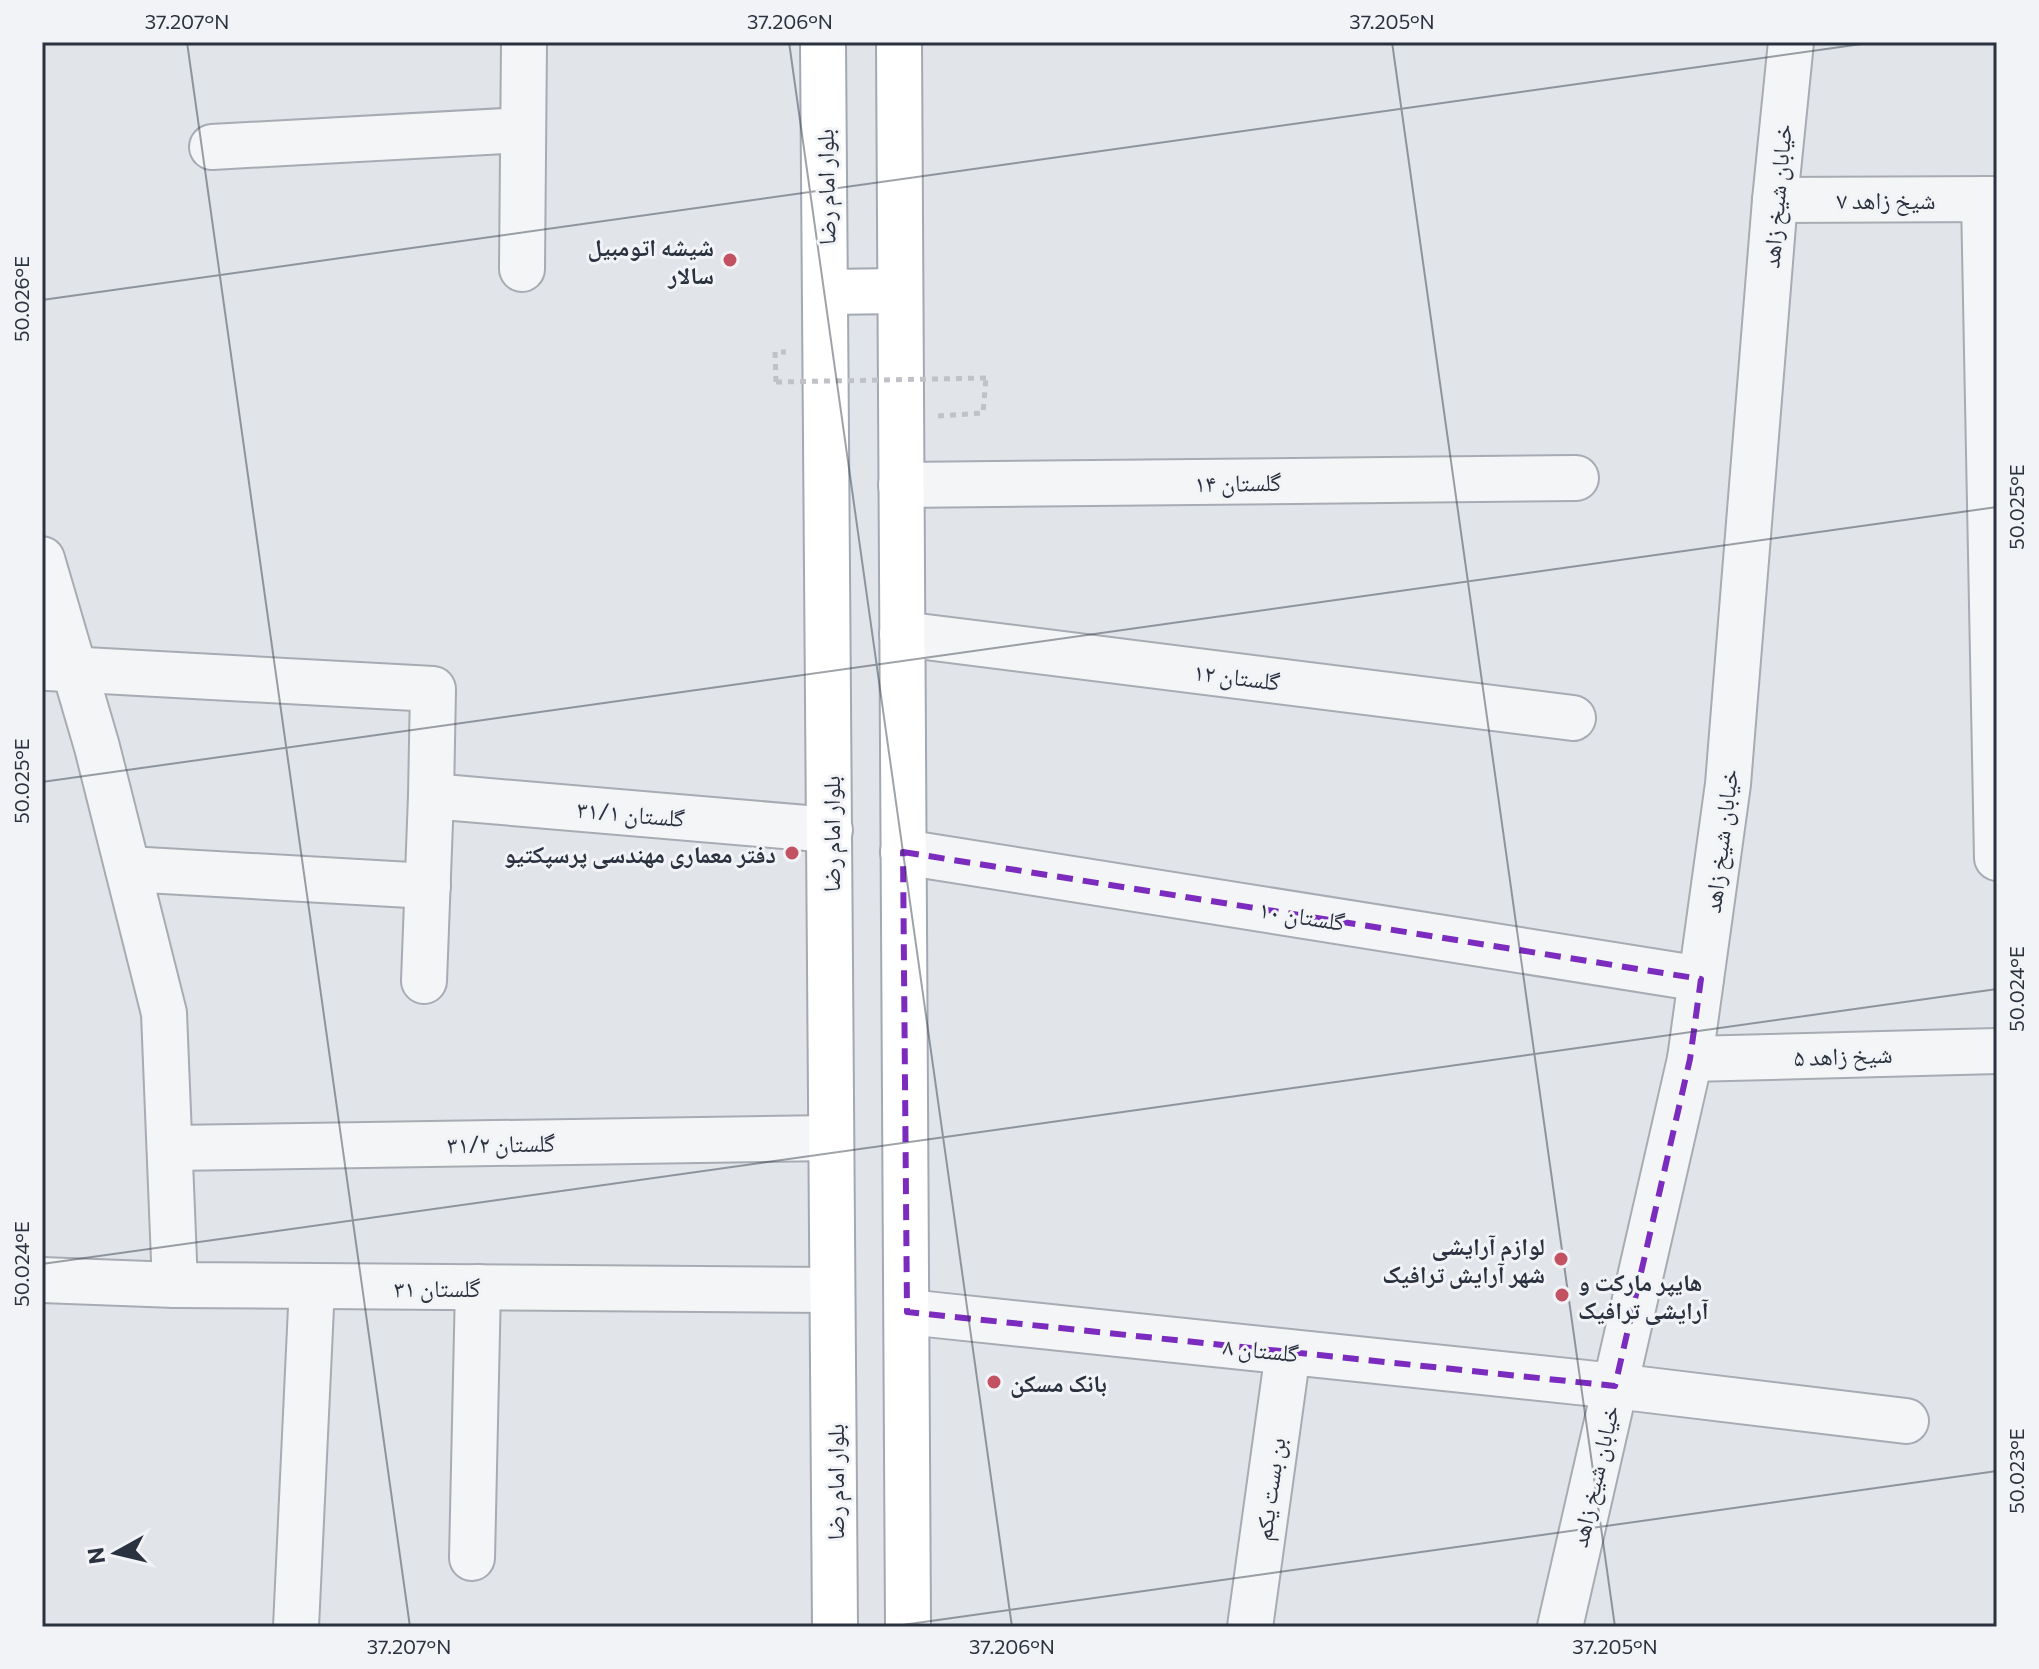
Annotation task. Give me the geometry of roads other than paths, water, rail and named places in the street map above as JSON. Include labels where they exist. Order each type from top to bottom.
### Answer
[{"type":"main road","name":"بلوار امام رضا","points":[[823,42],[835,1627]]},
{"type":"main road","points":[[899,42],[908,1627]]},
{"type":"main road","points":[[826,292],[900,291]]},
{"type":"street","points":[[522,269],[524,42]]},
{"type":"street","name":"خیابان شیخ زاهد","points":[[1560,1627],[1690,1059],[1728,784],[1775,200],[1791,42]]},
{"type":"street","points":[[212,147],[522,130]]},
{"type":"street","points":[[1991,199],[1997,858]]},
{"type":"street","name":"شیخ زاهد ۷","points":[[1775,200],[1991,199]]},
{"type":"street","name":"گلستان ۱۴","points":[[901,485],[1576,478]]},
{"type":"street","points":[[42,559],[58,669],[97,747],[164,1013],[175,1285]]},
{"type":"street","name":"گلستان ۱۲","points":[[902,634],[1573,718]]},
{"type":"street","points":[[58,669],[433,689],[424,981]]},
{"type":"street","name":"گلستان ۳۱/۱","points":[[431,796],[830,830]]},
{"type":"street","name":"گلستان ۱۰","points":[[903,852],[1701,979]]},
{"type":"street","points":[[128,869],[428,886]]},
{"type":"street","name":"شیخ زاهد ۵","points":[[1690,1059],[1997,1051]]},
{"type":"street","name":"گلستان ۳۱/۲","points":[[170,1148],[831,1138]]},
{"type":"street","name":"گلستان ۳۱","points":[[42,1280],[175,1285],[832,1290]]},
{"type":"street","points":[[296,1627],[312,1286]]},
{"type":"street","points":[[472,1558],[478,1287]]},
{"type":"street","name":"گلستان ۸","points":[[907,1312],[1615,1386],[1906,1421]]},
{"type":"street","name":"بن بست یکم","points":[[1250,1627],[1288,1352]]},
{"type":"place","name":"شیشه اتومبیل سالار","points":[[730,260]]},
{"type":"place","name":"دفتر معماری مهندسی پرسپکتیو","points":[[792,853]]},
{"type":"place","name":"لوازم آرایشی شهر آرایش ترافیک","points":[[1561,1259]]},
{"type":"place","name":"هایپر مارکت و آرایشی ترافیک","points":[[1562,1295]]},
{"type":"place","name":"بانک مسکن","points":[[994,1382]]}]
